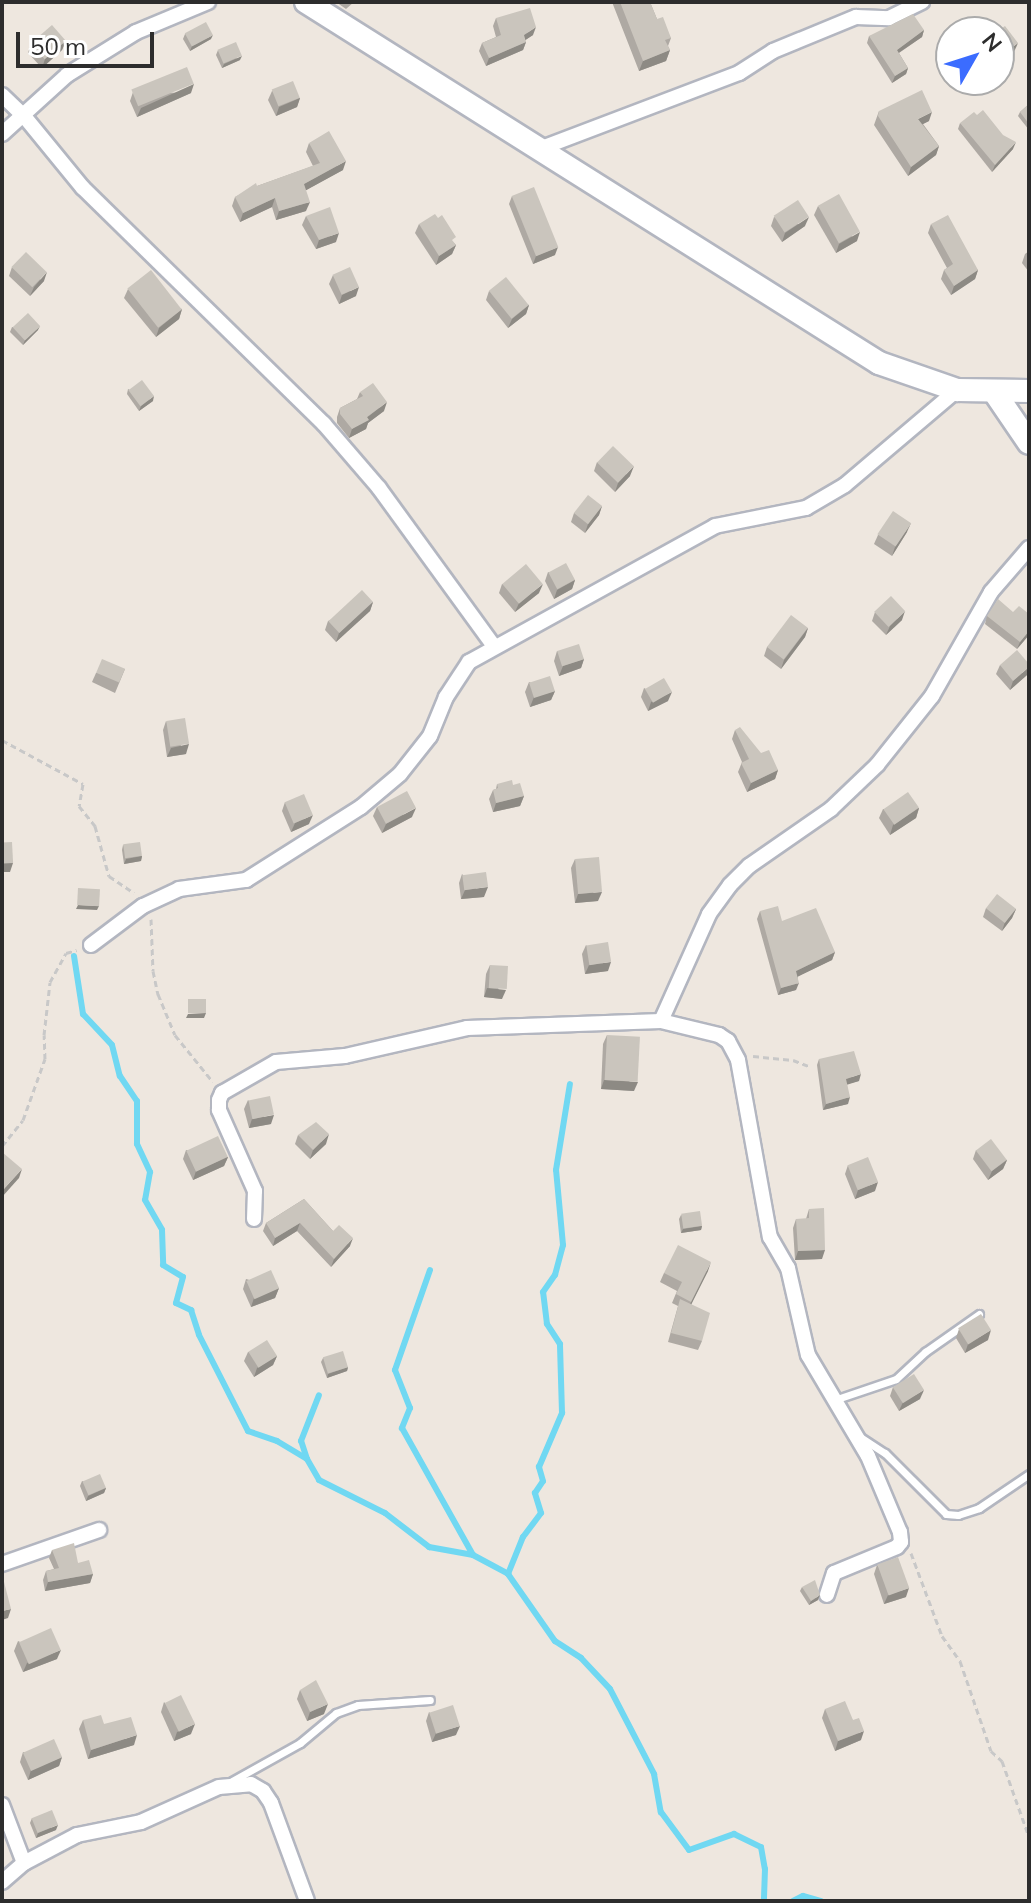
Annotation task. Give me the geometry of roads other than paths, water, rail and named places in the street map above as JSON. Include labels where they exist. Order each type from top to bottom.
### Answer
[{"type":"street","points":[[2,134],[67,75],[90,60],[136,32],[208,2]]},
{"type":"street","points":[[306,2],[879,363],[957,390],[995,393],[1029,391]]},
{"type":"street","points":[[539,149],[739,73],[773,51],[856,17],[889,18],[922,2]]},
{"type":"street","points":[[2,95],[24,116],[83,188],[324,424],[379,488],[494,646]]},
{"type":"street","points":[[91,945],[143,906],[179,889],[246,880],[361,807],[400,774],[430,736],[446,697],[469,662],[715,526],[806,508],[845,485],[957,390]]},
{"type":"street","points":[[995,393],[1029,443]]},
{"type":"street","points":[[661,1021],[709,914],[730,885],[749,866],[831,809],[877,765],[932,696],[991,592],[1029,548]]},
{"type":"street","points":[[254,1219],[255,1191],[219,1110],[219,1100],[222,1093],[276,1062],[345,1056],[467,1028],[661,1021],[719,1035],[734,1050],[770,1237],[788,1268],[808,1355],[858,1436],[900,1532],[901,1542],[897,1547],[834,1573],[827,1595]]},
{"type":"street","points":[[2,1564],[99,1530]]},
{"type":"street","points":[[2,1882],[24,1863],[77,1835],[141,1822],[219,1787],[251,1784],[263,1791],[271,1803],[307,1901]]},
{"type":"street","points":[[2,1805],[24,1863]]},
{"type":"lane","points":[[837,1399],[896,1379],[925,1352],[979,1314]]},
{"type":"lane","points":[[858,1436],[885,1453],[946,1514],[958,1515],[979,1508],[1029,1474]]},
{"type":"lane","points":[[219,1787],[300,1743],[336,1713],[358,1705],[430,1700]]},
{"type":"waterway","points":[[74,956],[83,1014],[112,1045],[120,1076],[137,1101],[137,1144],[150,1172],[145,1200],[162,1230],[163,1265],[183,1277],[176,1303],[191,1310],[199,1335],[248,1431],[277,1441],[307,1459],[319,1480],[385,1513],[429,1547],[473,1555],[508,1574],[555,1641],[581,1658],[610,1689],[654,1774],[661,1812],[689,1850],[734,1834],[761,1847],[765,1869],[764,1901]]},
{"type":"waterway","points":[[508,1574],[523,1537],[541,1513],[535,1493],[543,1481],[539,1467],[562,1413],[560,1344],[547,1324],[543,1292],[555,1275],[563,1245],[556,1170],[570,1084]]},
{"type":"waterway","points":[[430,1270],[395,1370],[410,1408],[402,1428],[473,1555]]},
{"type":"waterway","points":[[307,1459],[301,1441],[319,1395]]},
{"type":"waterway","points":[[793,1901],[803,1896],[821,1901]]}]
